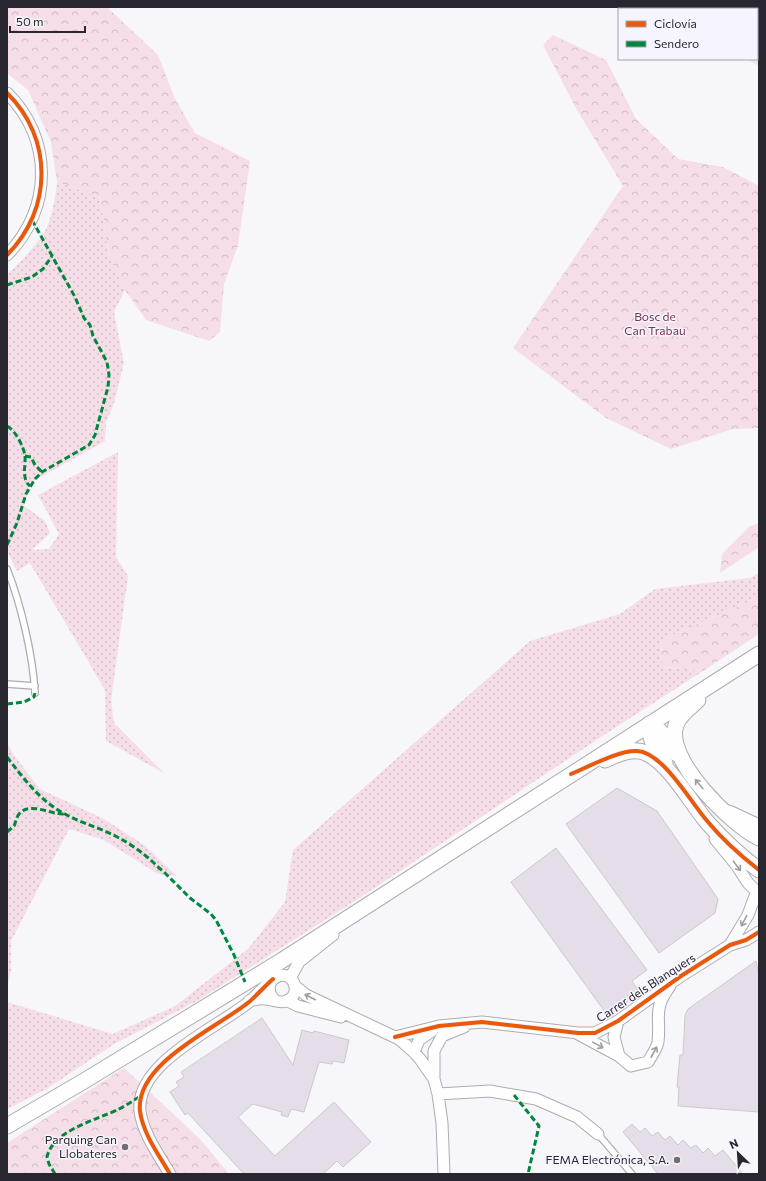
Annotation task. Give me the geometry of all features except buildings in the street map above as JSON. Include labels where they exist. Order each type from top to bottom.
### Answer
[{"type":"main road","points":[[7,1126],[281,961],[759,654]]},
{"type":"main road","points":[[684,765],[677,746],[675,735],[676,724],[682,716],[724,676]]},
{"type":"main road","points":[[649,724],[660,731],[684,765],[719,806],[742,827],[759,838]]},
{"type":"main road","points":[[649,724],[649,734],[652,742],[671,773],[708,822],[732,847],[759,870]]},
{"type":"main road","points":[[571,774],[619,754],[630,751],[638,751],[652,756],[671,773]]},
{"type":"street","points":[[7,93],[18,104],[28,118],[40,149],[42,165],[41,185],[32,220],[13,249],[7,255]]},
{"type":"street","points":[[719,806],[759,825]]},
{"type":"street","points":[[708,822],[716,839],[737,866],[756,896]]},
{"type":"street","name":"Carrer dels Blanquers","points":[[730,945],[748,916],[756,896],[756,880],[759,874]]},
{"type":"street","points":[[288,1001],[294,995],[293,982],[300,962],[385,895]]},
{"type":"street","name":"Carrer dels Blanquers","points":[[395,1037],[441,1031],[482,1022],[578,1033],[595,1033],[618,1021],[676,980],[730,945],[746,940],[759,932]]},
{"type":"street","points":[[170,1174],[150,1140],[143,1124],[140,1110],[141,1096],[148,1081],[175,1052],[249,1001],[273,979],[282,976],[293,982],[306,995],[395,1037],[414,1052],[434,1080]]},
{"type":"street","points":[[273,979],[269,986],[269,990],[270,994],[276,1001]]},
{"type":"street","points":[[578,1033],[619,1056],[631,1066],[648,1062],[658,1044],[658,1009],[664,994],[676,980]]},
{"type":"street","points":[[249,1001],[262,998],[284,1002],[288,1001],[298,1006],[371,1025]]},
{"type":"street","points":[[618,1021],[614,1037],[619,1056]]},
{"type":"street","points":[[441,1031],[434,1051],[434,1080],[438,1094],[442,1123],[444,1174]]},
{"type":"street","name":"Carrer dels Blanquers","points":[[414,1052],[419,1040],[441,1031]]},
{"type":"street","points":[[438,1094],[490,1091],[536,1099],[577,1117],[598,1134]]},
{"type":"lane","points":[[7,569],[18,602],[27,639],[36,694]]},
{"type":"lane","points":[[7,684],[35,686]]},
{"type":"lane","points":[[598,1134],[632,1174]]},
{"type":"green space","points":[[7,7],[107,7],[158,55],[175,99],[195,133],[250,161],[238,245],[224,284],[220,332],[209,341],[146,320],[125,290],[109,257],[100,197],[57,182],[51,142],[28,90],[7,73]]},
{"type":"green space","points":[[759,7],[759,66],[749,60],[758,60],[758,8],[706,8]]},
{"type":"green space","name":"Bosc de Can Trabau","points":[[553,35],[606,60],[636,119],[678,159],[723,167],[759,186],[759,428],[733,429],[671,449],[606,418],[513,348],[623,186],[577,110],[543,45]]},
{"type":"green space","points":[[57,182],[100,197],[109,257],[125,290],[114,312],[124,363],[114,403],[106,423],[105,441],[30,483],[24,506],[45,521],[50,533],[32,550],[49,549],[59,534],[38,495],[118,452],[116,557],[128,576],[111,700],[114,723],[164,773],[106,741],[105,690],[30,563],[17,571],[7,551],[7,274],[29,252],[40,239],[47,227],[55,200]]},
{"type":"green space","points":[[759,523],[759,547],[720,573],[722,554],[749,527]]},
{"type":"green space","points":[[759,573],[759,597],[661,640],[662,667],[703,671],[613,729],[358,899],[197,1001],[114,1044],[48,1088],[7,1109],[7,1002],[113,1034],[175,1006],[248,949],[285,902],[293,850],[530,641],[620,614],[655,589],[750,578]]},
{"type":"green space","points":[[759,597],[759,634],[703,671],[662,667],[661,640]]},
{"type":"green space","points":[[7,742],[13,754],[40,789],[104,819],[144,845],[177,876],[158,874],[104,840],[69,829],[11,941],[11,971],[8,984]]},
{"type":"green space","points":[[124,1068],[200,1139],[229,1174],[7,1174],[7,1143]]},
{"type":"marked path","points":[[7,545],[17,523],[26,494],[35,479],[42,472],[89,445],[95,435],[108,387],[109,375],[107,362],[93,336],[90,325],[84,318],[75,297],[32,220]]},
{"type":"marked path","points":[[7,285],[32,277],[43,269],[52,256]]},
{"type":"marked path","points":[[7,426],[16,435],[23,447],[25,455],[25,475],[27,483],[30,486]]},
{"type":"marked path","points":[[25,456],[31,457],[35,465],[42,472]]},
{"type":"marked path","points":[[7,704],[24,702],[34,697],[35,693]]},
{"type":"marked path","points":[[7,757],[33,789],[48,803],[65,814],[114,835],[134,847],[163,871],[190,898],[211,914],[216,920],[234,955],[245,982]]},
{"type":"marked path","points":[[7,832],[14,826],[19,814],[24,810],[35,809],[64,814]]},
{"type":"marked path","points":[[514,1095],[539,1126],[528,1174]]},
{"type":"marked path","points":[[55,1174],[47,1157],[51,1148],[58,1140],[77,1127],[119,1109],[141,1096]]},
{"type":"cycle path","points":[[7,93],[22,111],[33,131],[39,152],[42,174],[39,195],[33,217],[22,237],[7,255]]},
{"type":"cycle path","points":[[571,774],[621,753],[637,751],[647,754],[657,760],[676,780],[701,814],[720,835],[759,870]]},
{"type":"cycle path","points":[[395,1037],[439,1026],[482,1022],[578,1033],[595,1033],[618,1021],[681,976],[730,945],[746,940],[759,932]]},
{"type":"cycle path","points":[[170,1174],[144,1128],[140,1111],[142,1094],[150,1077],[164,1062],[181,1048],[249,1002],[273,979]]},
{"type":"place","name":"Parquing Can Llobateres","points":[[125,1147]]},
{"type":"place","name":"FEMA Electrónica, S.A.","points":[[677,1160]]}]
